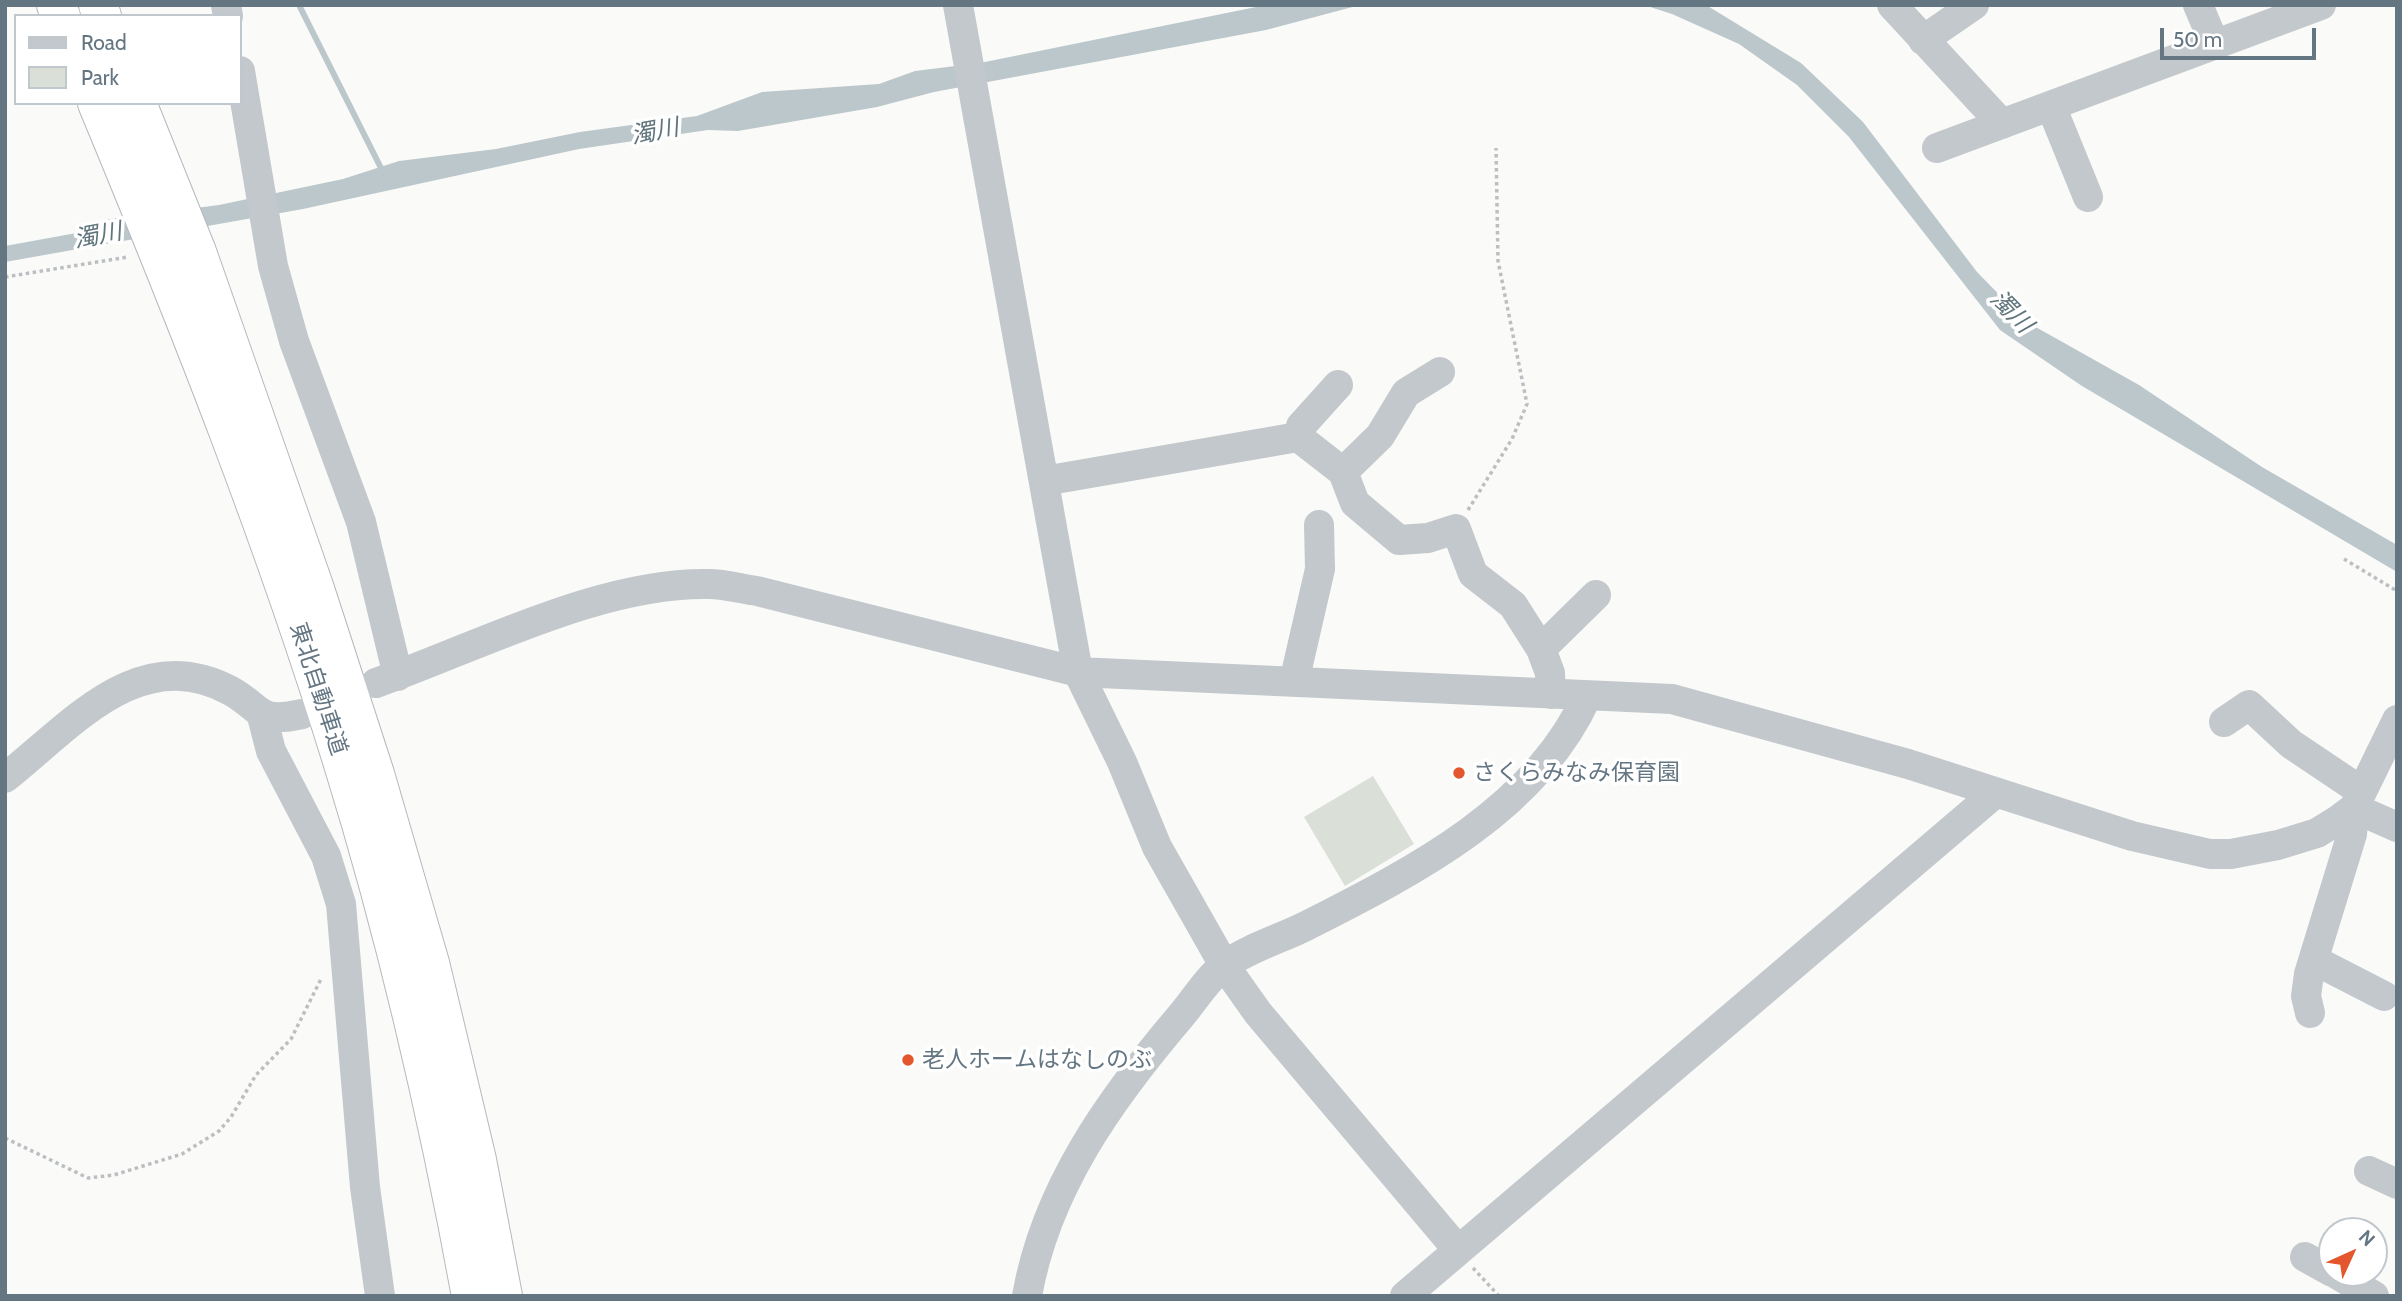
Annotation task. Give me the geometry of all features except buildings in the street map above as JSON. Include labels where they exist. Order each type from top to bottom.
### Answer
[{"type":"highway","name":"東北自動車道","points":[[98,105],[314,586],[430,963],[477,1160],[503,1296]]},
{"type":"highway","name":"東北自動車道","points":[[137,105],[166,256],[343,763],[398,959],[445,1154],[471,1296]]},
{"type":"street","points":[[1892,5],[2002,124]]},
{"type":"street","points":[[1923,40],[1974,5]]},
{"type":"street","points":[[2198,5],[2215,45]]},
{"type":"street","points":[[1937,148],[2321,5]]},
{"type":"street","points":[[960,17],[1078,672],[1122,762],[1157,848],[1224,965],[1258,1013],[1458,1250]]},
{"type":"street","points":[[242,83],[273,266],[294,341],[361,522],[387,680],[544,617],[636,591],[711,584],[757,591],[1078,672],[1672,699],[1908,764],[1994,794],[2132,836],[2210,854],[2231,854],[2278,845],[2317,833],[2357,799]]},
{"type":"street","points":[[2050,106],[2088,197]]},
{"type":"street","points":[[1343,472],[1380,436],[1406,393],[1440,372]]},
{"type":"street","points":[[1298,437],[1301,426],[1338,385]]},
{"type":"street","points":[[1044,481],[1298,437],[1343,472],[1355,503],[1399,540],[1428,538],[1456,529],[1473,574],[1513,605],[1541,649],[1550,673],[1551,694]]},
{"type":"street","points":[[1294,682],[1320,569],[1319,524]]},
{"type":"street","points":[[1541,649],[1596,595]]},
{"type":"street","points":[[5,778],[53,735],[97,703],[124,688],[159,676],[181,674],[200,677],[233,692],[262,716],[282,719],[302,714]]},
{"type":"street","points":[[1027,1296],[1033,1262],[1070,1170],[1132,1076],[1224,965],[1386,885],[1460,838],[1521,788],[1554,752],[1576,721],[1587,696]]},
{"type":"street","points":[[2224,722],[2249,705],[2357,799],[2397,827]]},
{"type":"street","points":[[262,716],[271,751],[335,876],[341,904],[365,1187],[380,1296]]},
{"type":"street","points":[[2310,1013],[2306,996],[2314,960],[2352,834],[2357,799],[2397,720]]},
{"type":"street","points":[[1405,1296],[1994,794]]},
{"type":"street","points":[[2314,960],[2384,996]]},
{"type":"street","points":[[2369,1171],[2397,1184]]},
{"type":"street","points":[[2305,1257],[2318,1264]]},
{"type":"street","points":[[2359,1287],[2374,1296]]},
{"type":"path","points":[[1456,529],[1512,439],[1527,404],[1498,261],[1496,148]]},
{"type":"path","points":[[5,277],[166,256]]},
{"type":"path","points":[[2344,559],[2397,591]]},
{"type":"path","points":[[5,1138],[88,1178],[114,1175],[182,1154],[219,1132],[256,1075],[291,1039],[321,979],[334,967],[346,962]]},
{"type":"path","points":[[1458,1250],[1499,1296]]},
{"type":"green space","points":[[1373,776],[1414,844],[1345,886],[1304,817]]},
{"type":"water","name":"濁川","points":[[1266,5],[1360,5],[1266,30],[934,92],[877,107],[738,131],[708,130],[579,149],[303,209],[5,262],[5,246],[82,232],[103,220],[219,205],[343,179],[399,161],[496,149],[580,132],[697,116],[762,92],[879,84],[915,71],[980,63]]},
{"type":"water","name":"濁川","points":[[1644,5],[1706,5],[1801,63],[1863,122],[1977,272],[2025,321],[2139,385],[2262,467],[2397,545],[2397,572],[2082,386],[2000,330],[1849,137],[1797,85],[1739,44],[1672,14]]},
{"type":"waterway","points":[[299,5],[383,172]]},
{"type":"place","name":"さくらみなみ保育園","points":[[1459,773]]},
{"type":"place","name":"老人ホームはなしのぶ","points":[[908,1060]]}]
